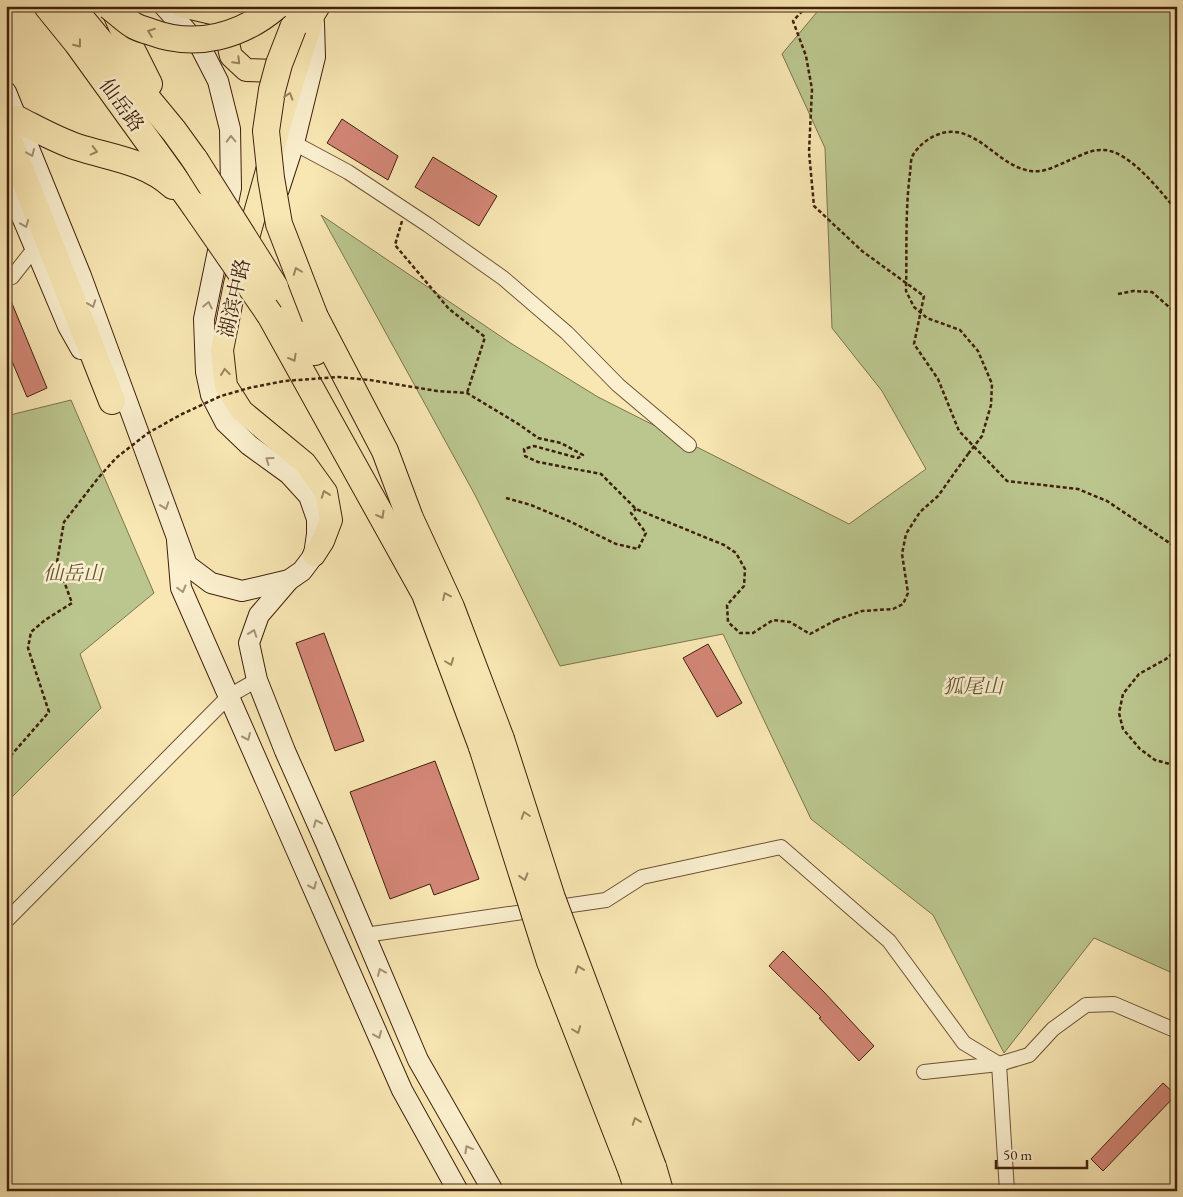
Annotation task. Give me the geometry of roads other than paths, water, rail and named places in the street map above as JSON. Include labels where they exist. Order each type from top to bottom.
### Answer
[{"type":"highway","name":"仙岳路","points":[[47,6],[77,43],[194,205]]},
{"type":"highway","name":"仙岳路","points":[[71,6],[174,131],[195,160],[340,392],[410,518]]},
{"type":"highway","points":[[109,6],[134,26],[166,37],[207,39],[236,32],[261,20],[278,6]]},
{"type":"highway","points":[[113,6],[132,50],[174,131]]},
{"type":"highway","points":[[308,14],[279,64],[272,90],[266,132],[270,178],[279,224],[315,317],[386,451],[410,518],[452,608],[491,743],[550,962],[638,1191]]},
{"type":"highway","points":[[12,126],[139,164],[165,179],[194,205],[270,315],[425,594],[491,743],[552,898],[653,1167],[660,1191]]},
{"type":"highway","points":[[12,126],[112,401]]},
{"type":"main road","points":[[164,6],[200,46],[218,81],[230,129],[232,188],[204,319],[206,372],[211,395],[226,422],[249,445],[289,474],[309,496],[317,518],[314,555],[302,571],[289,580],[259,615],[249,643],[256,680],[418,1060],[493,1191]]},
{"type":"main road","points":[[182,6],[212,13],[232,6]]},
{"type":"main road","points":[[249,6],[238,14],[226,35],[231,56],[246,70],[276,71],[299,62]]},
{"type":"main road","points":[[254,216],[279,189],[294,143],[315,57],[308,14]]},
{"type":"main road","name":"湖滨中路","points":[[308,14],[299,62],[235,284],[222,350],[226,386],[242,411],[305,463],[326,492],[331,520],[323,541],[314,555]]},
{"type":"main road","points":[[6,92],[12,126],[81,276],[186,565],[211,582],[242,592],[289,580]]},
{"type":"main road","points":[[6,179],[68,326],[154,474]]},
{"type":"main road","points":[[177,540],[181,588],[402,1090],[458,1191]]},
{"type":"street","points":[[294,143],[348,172],[503,278],[567,333],[618,385],[689,445]]},
{"type":"street","points":[[6,279],[12,277],[34,249]]},
{"type":"street","points":[[6,920],[229,696],[256,680]]},
{"type":"street","points":[[365,935],[606,900],[642,877],[781,847],[889,941],[964,1044],[999,1064]]},
{"type":"street","points":[[924,1072],[999,1064],[1029,1055],[1053,1029],[1086,1005],[1114,1004],[1177,1031]]},
{"type":"street","points":[[999,1064],[1008,1191]]},
{"type":"park label","name":"仙岳山","points":[[73,573]]},
{"type":"park label","name":"狐尾山","points":[[973,686]]}]
